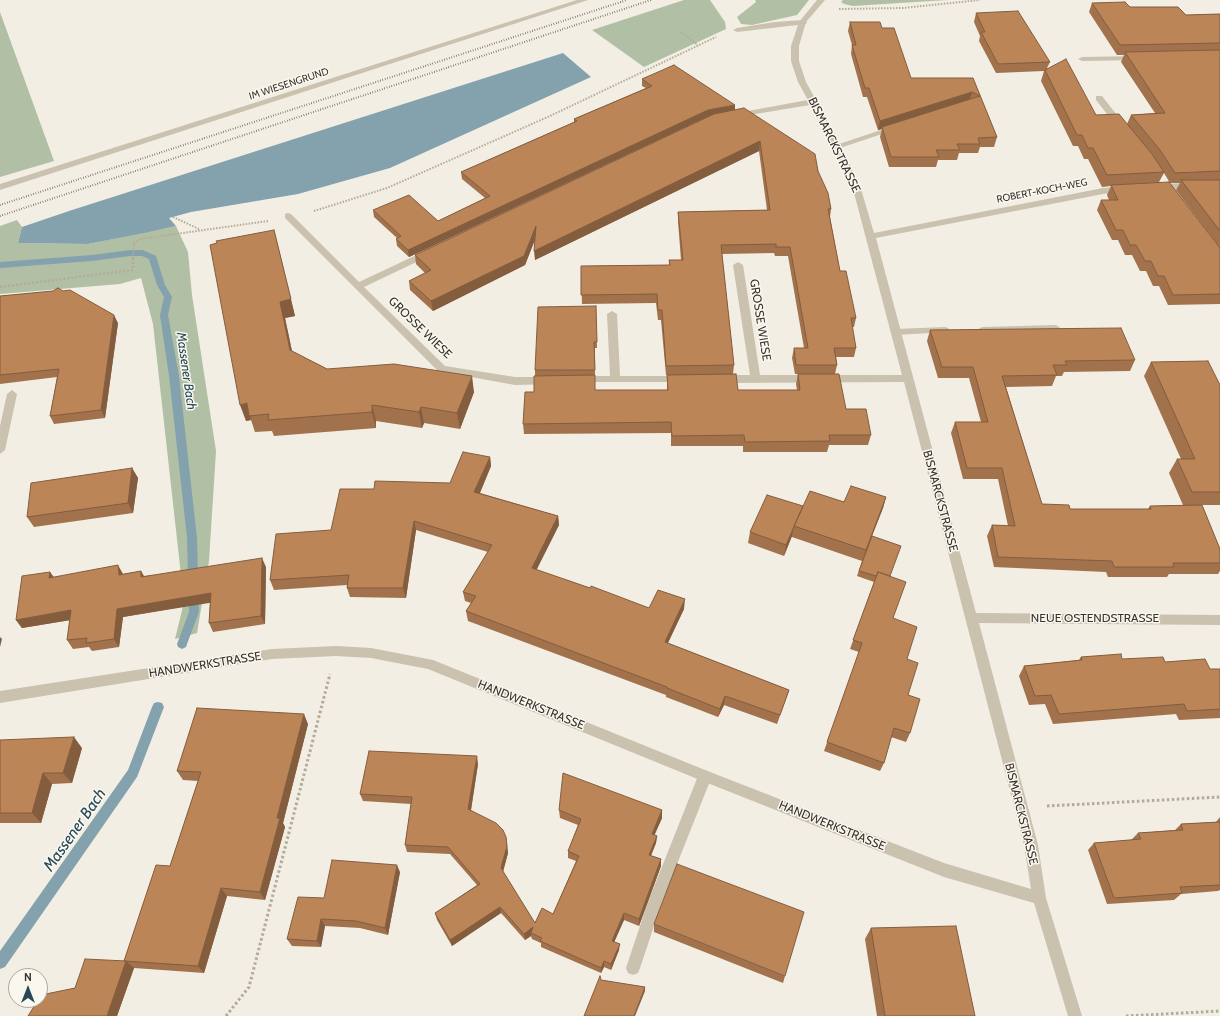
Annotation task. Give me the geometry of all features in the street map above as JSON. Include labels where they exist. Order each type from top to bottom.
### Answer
[{"type":"street","name":"IM WIESENGRUND","points":[[0,187],[584,0]]},
{"type":"street","name":"BISMARCKSTRASSE","points":[[820,0],[803,22],[795,46],[795,61],[802,82],[837,146],[857,189],[871,236],[907,378],[1031,846],[1039,898],[1075,1016]]},
{"type":"street","points":[[737,30],[775,24],[803,22]]},
{"type":"street","points":[[1082,60],[1149,58]]},
{"type":"street","points":[[1099,98],[1127,133]]},
{"type":"street","points":[[726,117],[793,104],[814,102]]},
{"type":"street","points":[[837,146],[905,126]]},
{"type":"street","points":[[1151,187],[1220,185]]},
{"type":"street","name":"ROBERT-KOCH-WEG","points":[[871,236],[1103,191],[1136,188]]},
{"type":"street","name":"GROSSE WIESE","points":[[288,216],[442,369],[515,381],[693,380]]},
{"type":"street","points":[[358,286],[437,248]]},
{"type":"street","name":"GROSSE WIESE","points":[[738,265],[756,379]]},
{"type":"street","points":[[612,314],[614,380]]},
{"type":"street","points":[[975,330],[1055,328]]},
{"type":"street","points":[[896,332],[951,330]]},
{"type":"street","name":"GROSSE WIESE","points":[[717,379],[907,378]]},
{"type":"street","points":[[0,450],[12,394]]},
{"type":"street","name":"NEUE OSTENDSTRASSE","points":[[970,618],[1220,620]]},
{"type":"street","name":"HANDWERKSTRASSE","points":[[0,697],[272,654],[336,651],[371,652],[429,664],[705,776],[944,870],[1039,898]]},
{"type":"street","points":[[633,968],[656,902],[705,776]]},
{"type":"path","points":[[815,7],[833,9],[903,8],[980,0]]},
{"type":"path","points":[[0,286],[133,270],[134,243],[140,239],[199,229],[255,224],[321,209],[387,188],[550,116],[698,44],[722,34],[737,30]]},
{"type":"path","points":[[681,32],[698,44]]},
{"type":"path","points":[[173,217],[199,229]]},
{"type":"path","points":[[226,1016],[249,987],[336,651]]},
{"type":"path","points":[[1021,807],[1220,797]]},
{"type":"path","points":[[1126,1016],[1220,1011]]},
{"type":"green space","points":[[684,0],[710,0],[725,22],[726,29],[644,67],[592,30]]},
{"type":"green space","points":[[755,0],[809,0],[797,15],[752,25],[741,24],[737,17],[756,2]]},
{"type":"green space","points":[[843,0],[947,0],[853,6],[844,4],[841,2]]},
{"type":"green space","points":[[0,12],[54,161],[0,177]]},
{"type":"green space","points":[[17,220],[22,227],[18,243],[88,244],[176,226],[188,252],[192,295],[216,451],[209,561],[197,633],[175,639],[184,602],[153,324],[141,278],[120,284],[0,294],[0,226]]},
{"type":"water","points":[[563,53],[591,77],[390,168],[298,194],[191,212],[169,218],[176,226],[144,233],[88,244],[18,243],[22,227]]},
{"type":"building","points":[[1125,2],[1130,7],[1178,7],[1186,15],[1220,14],[1220,43],[1120,45],[1092,3]]},
{"type":"building","points":[[1018,11],[1050,62],[998,64],[981,32],[985,32],[976,13]]},
{"type":"building","points":[[850,22],[880,22],[882,28],[894,28],[911,78],[973,78],[997,137],[978,138],[980,144],[957,144],[960,150],[936,150],[939,157],[891,157],[882,127],[980,96],[972,92],[880,121],[869,88],[865,88],[852,45],[856,45]]},
{"type":"building","points":[[1220,50],[1220,171],[1175,173],[1160,150],[1131,115],[1165,113],[1125,52]]},
{"type":"building","points":[[1066,59],[1096,115],[1119,114],[1152,154],[1164,172],[1107,175],[1093,148],[1088,148],[1082,135],[1077,135],[1045,70]]},
{"type":"building","points":[[674,65],[735,105],[708,110],[408,250],[396,239],[401,236],[373,210],[409,195],[438,221],[490,196],[461,172],[577,121],[574,119],[652,86],[642,79]]},
{"type":"building","points":[[744,108],[815,154],[818,171],[828,193],[831,209],[828,209],[840,271],[846,271],[856,318],[851,318],[856,348],[834,348],[837,365],[796,365],[794,348],[808,348],[790,247],[776,247],[776,244],[721,245],[734,365],[666,366],[662,310],[658,310],[657,294],[581,295],[581,266],[670,265],[669,260],[683,260],[678,212],[770,210],[760,141],[534,251],[536,226],[524,256],[431,301],[409,281],[431,270],[415,255],[714,114]]},
{"type":"building","points":[[1181,180],[1220,180],[1220,231]]},
{"type":"building","points":[[1169,182],[1220,248],[1220,294],[1173,295],[1164,276],[1158,276],[1151,261],[1145,261],[1136,245],[1130,245],[1123,230],[1116,230],[1101,200],[1118,200],[1111,185]]},
{"type":"building","points":[[274,230],[291,299],[280,302],[290,350],[327,369],[394,364],[472,376],[457,413],[421,407],[419,412],[372,405],[372,412],[268,420],[269,414],[249,416],[247,403],[240,405],[210,245],[217,243],[216,241]]},
{"type":"building","points":[[58,288],[63,291],[70,290],[114,315],[101,410],[50,416],[59,369],[0,375],[0,296],[53,291]]},
{"type":"building","points":[[596,306],[597,342],[594,342],[595,370],[535,370],[538,307]]},
{"type":"building","points":[[1121,328],[1135,360],[1065,361],[1067,365],[1053,365],[1057,375],[1002,376],[1042,504],[1069,505],[1070,509],[1151,509],[1150,506],[1202,505],[1220,549],[1220,563],[1173,563],[1174,567],[1114,567],[1112,561],[998,557],[992,525],[1015,526],[1002,468],[967,468],[955,422],[988,422],[973,367],[942,367],[930,330]]},
{"type":"building","points":[[1208,361],[1220,385],[1220,492],[1192,492],[1177,459],[1195,459],[1151,362]]},
{"type":"building","points":[[736,374],[738,390],[800,390],[798,374],[839,374],[846,409],[866,409],[871,435],[829,435],[830,441],[745,442],[744,435],[672,436],[671,422],[523,424],[525,392],[534,392],[534,376],[595,375],[595,390],[668,390],[667,375]]},
{"type":"building","points":[[463,452],[490,457],[474,492],[558,516],[532,568],[590,588],[591,586],[649,608],[658,590],[685,599],[665,642],[789,690],[780,715],[725,696],[720,709],[667,687],[466,611],[476,596],[463,592],[492,545],[414,521],[403,588],[347,588],[349,575],[270,580],[276,534],[331,530],[340,489],[374,489],[375,481],[450,483]]},
{"type":"building","points":[[132,468],[128,503],[27,517],[31,483]]},
{"type":"building","points":[[851,486],[886,497],[866,550],[794,526],[810,491],[844,502]]},
{"type":"building","points":[[767,495],[803,506],[786,545],[750,532]]},
{"type":"building","points":[[872,536],[901,546],[890,576],[878,572],[876,576],[859,571]]},
{"type":"building","points":[[262,558],[261,616],[209,623],[211,593],[117,609],[114,639],[86,643],[87,638],[67,640],[71,610],[16,620],[22,576],[50,572],[49,578],[118,565],[119,575],[141,571],[141,577]]},
{"type":"building","points":[[878,572],[906,582],[893,618],[917,627],[907,659],[918,663],[908,695],[920,699],[910,733],[894,728],[884,763],[827,742],[862,643],[853,640]]},
{"type":"building","points":[[1121,654],[1122,659],[1163,657],[1165,662],[1205,659],[1210,669],[1220,669],[1220,709],[1187,711],[1184,704],[1059,714],[1051,695],[1035,696],[1024,666],[1082,660],[1081,657]]},
{"type":"building","points":[[197,708],[304,714],[277,818],[280,818],[260,892],[221,888],[198,966],[124,961],[156,865],[170,866],[201,772],[177,771]]},
{"type":"building","points":[[74,737],[63,773],[43,773],[32,813],[0,813],[0,740]]},
{"type":"building","points":[[369,751],[477,756],[468,809],[496,823],[503,830],[506,837],[507,846],[501,868],[535,923],[542,908],[553,914],[579,856],[568,851],[581,819],[559,810],[563,773],[662,810],[652,834],[657,836],[649,855],[661,859],[639,919],[624,913],[612,941],[620,944],[611,964],[604,961],[601,968],[540,941],[542,938],[531,933],[533,927],[524,934],[500,907],[450,940],[435,913],[480,884],[448,847],[405,845],[412,797],[360,794]]},
{"type":"building","points":[[1220,822],[1220,885],[1180,887],[1182,893],[1114,898],[1094,843],[1141,839],[1138,833],[1183,830],[1181,824]]},
{"type":"building","points":[[332,860],[397,865],[385,928],[356,921],[321,919],[317,941],[287,939],[298,897],[324,898]]},
{"type":"building","points":[[677,864],[804,912],[785,976],[654,924]]},
{"type":"building","points":[[956,926],[975,1016],[885,1016],[871,928]]},
{"type":"building","points":[[85,959],[126,961],[107,1016],[28,1016],[33,1008],[48,1008],[48,994],[75,988]]},
{"type":"building","points":[[600,976],[601,980],[645,987],[634,1016],[584,1016]]},
{"type":"waterway","name":"Massener Bach","points":[[0,265],[92,258],[130,253],[143,253],[153,258],[161,285],[168,297],[164,315],[174,376],[192,538],[194,612],[182,644]]},
{"type":"waterway","name":"Massener Bach","points":[[0,962],[133,773],[158,707]]},
{"type":"railway","points":[[0,205],[627,0]]},
{"type":"railway","points":[[0,216],[651,0]]}]
